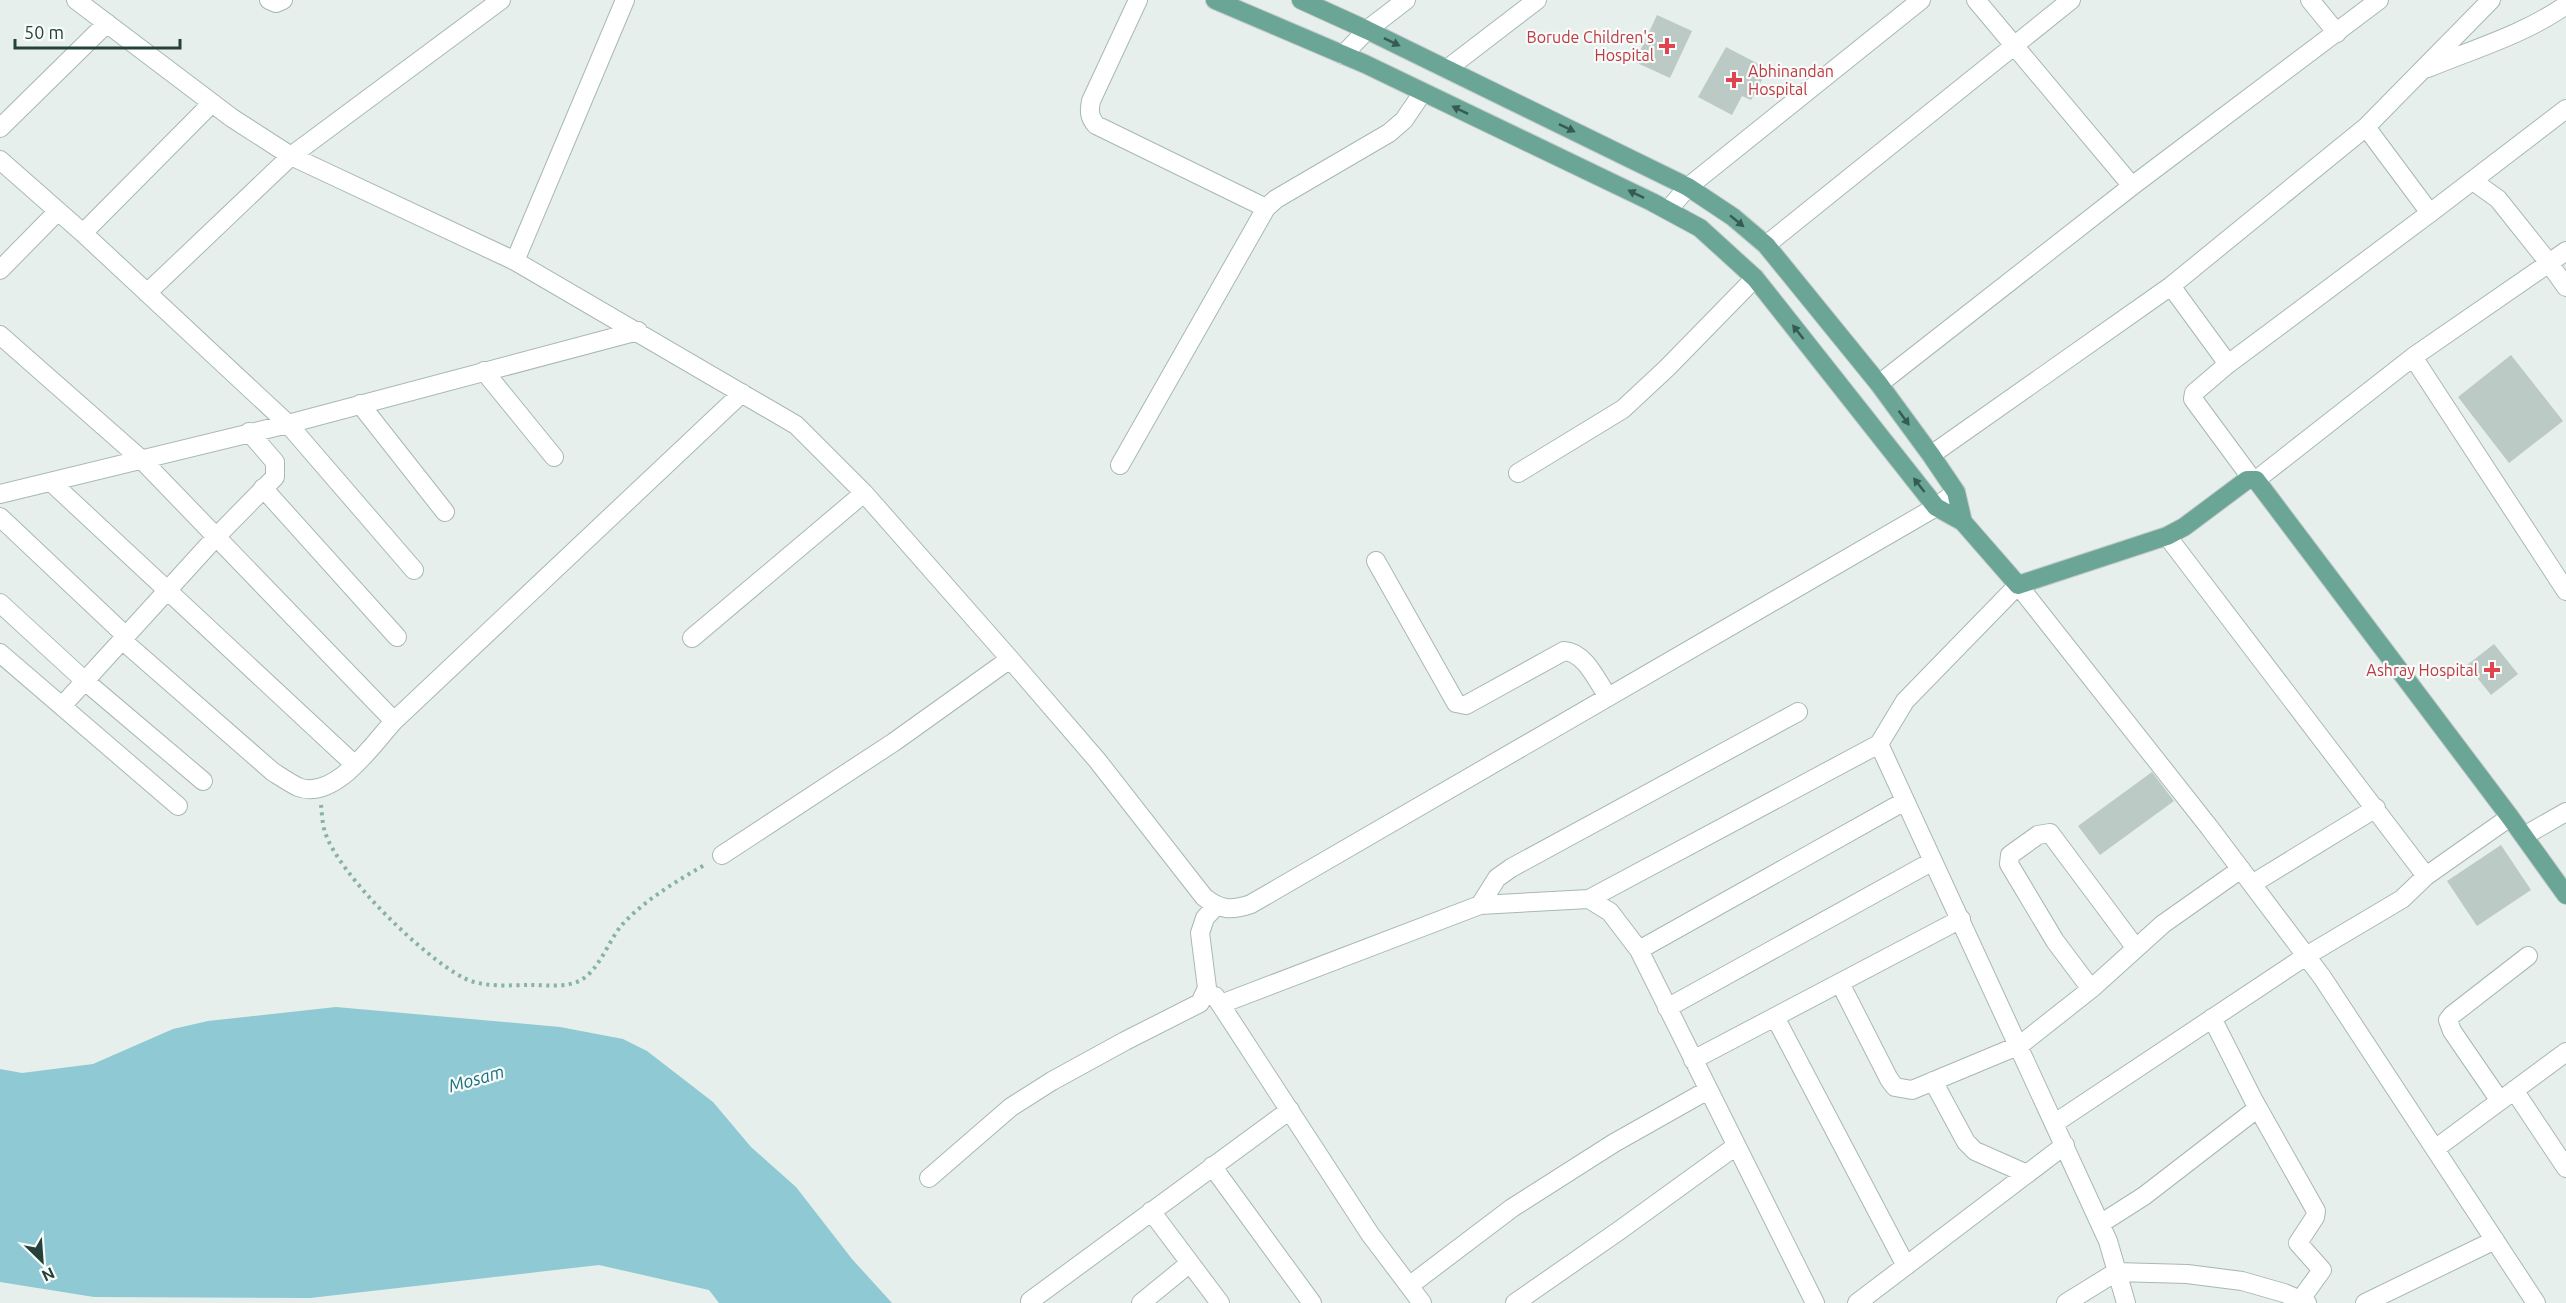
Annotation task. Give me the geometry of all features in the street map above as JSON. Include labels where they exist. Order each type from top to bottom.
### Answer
[{"type":"main road","points":[[1215,0],[1423,92],[1668,210],[1700,228],[1755,278],[1936,507],[1963,522],[2018,585],[2167,536],[2184,527],[2247,480],[2254,480],[2510,817],[2566,895]]},
{"type":"main road","points":[[1300,0],[1367,30],[1688,187],[1733,217],[1766,245],[1879,384],[1956,492],[1963,522]]},
{"type":"street","points":[[76,0],[212,103],[291,156],[515,261],[796,425],[864,493],[1010,659],[1097,760],[1204,897],[1216,906],[1238,909],[1251,904],[1936,507],[1956,492]]},
{"type":"street","points":[[269,0],[276,3],[283,0]]},
{"type":"street","points":[[147,293],[291,156],[501,0]]},
{"type":"street","points":[[515,261],[625,0]]},
{"type":"street","points":[[1138,0],[1091,101],[1089,111],[1091,119],[1096,125],[1266,208]]},
{"type":"street","points":[[1343,55],[1367,30],[1406,0]]},
{"type":"street","points":[[1447,69],[1537,0]]},
{"type":"street","points":[[1668,210],[1688,187],[1921,0]]},
{"type":"street","points":[[1976,0],[2132,186]]},
{"type":"street","points":[[1766,245],[2071,0]]},
{"type":"street","points":[[2310,0],[2337,33]]},
{"type":"street","points":[[1879,384],[2132,186],[2379,0]]},
{"type":"street","points":[[1931,455],[2171,286],[2366,127],[2491,0]]},
{"type":"street","points":[[2421,71],[2516,32],[2553,15],[2566,5]]},
{"type":"street","points":[[0,128],[107,23]]},
{"type":"street","points":[[1120,465],[1266,208],[1276,199],[1389,133],[1404,120],[1423,92]]},
{"type":"street","points":[[83,233],[212,103]]},
{"type":"street","points":[[2566,109],[2228,364],[2194,393],[2193,399],[2254,480],[2413,357],[2566,251]]},
{"type":"street","points":[[2366,127],[2430,213]]},
{"type":"street","points":[[0,160],[83,233],[288,424],[414,570]]},
{"type":"street","points":[[2473,181],[2498,199],[2566,287]]},
{"type":"street","points":[[0,270],[58,211]]},
{"type":"street","points":[[1518,473],[1623,409],[1667,368],[1755,278]]},
{"type":"street","points":[[2171,286],[2228,364]]},
{"type":"street","points":[[0,494],[288,424],[638,331]]},
{"type":"street","points":[[0,335],[142,460],[394,721]]},
{"type":"street","points":[[2413,357],[2566,591]]},
{"type":"street","points":[[484,371],[554,457]]},
{"type":"street","points":[[0,517],[124,638],[273,772],[300,787],[318,789],[330,786],[354,764],[394,721],[742,393]]},
{"type":"street","points":[[360,404],[445,512]]},
{"type":"street","points":[[62,706],[216,537],[275,477],[275,462],[249,432]]},
{"type":"street","points":[[51,482],[354,764]]},
{"type":"street","points":[[263,488],[397,637]]},
{"type":"street","points":[[692,638],[864,493]]},
{"type":"street","points":[[2167,536],[2426,876]]},
{"type":"street","points":[[1376,561],[1456,703],[1466,705],[1564,651],[1580,656],[1608,697]]},
{"type":"street","points":[[1221,1004],[1480,905],[1588,899],[1879,744],[1905,701],[2018,585],[2241,869],[2306,956],[2536,1303]]},
{"type":"street","points":[[0,603],[85,681],[203,781]]},
{"type":"street","points":[[0,653],[178,806]]},
{"type":"street","points":[[722,855],[894,742],[1010,659]]},
{"type":"street","points":[[1480,905],[1497,878],[1511,868],[1798,712]]},
{"type":"street","points":[[1879,744],[2020,1045],[2108,1241],[2126,1303]]},
{"type":"street","points":[[1639,950],[1905,801]]},
{"type":"street","points":[[2252,884],[2376,808]]},
{"type":"street","points":[[2524,836],[2566,812]]},
{"type":"street","points":[[2055,1123],[2306,956],[2402,899],[2426,876],[2510,817]]},
{"type":"street","points":[[2091,989],[2055,941],[2008,864],[2010,855],[2038,835],[2050,833],[2135,947]]},
{"type":"street","points":[[1667,1008],[1933,861]]},
{"type":"street","points":[[1840,983],[1889,1079],[1896,1087],[1912,1090],[2020,1045],[2091,989],[2163,924],[2241,869]]},
{"type":"street","points":[[1588,899],[1610,912],[1639,950],[1815,1303]]},
{"type":"street","points":[[1216,906],[1205,918],[1200,933],[1208,988],[1221,1004],[1370,1234],[1422,1303]]},
{"type":"street","points":[[1693,1060],[1961,919]]},
{"type":"street","points":[[2528,956],[2448,1020],[2452,1031],[2566,1168]]},
{"type":"street","points":[[929,1178],[1011,1107],[1114,1047],[1200,1003],[1208,988]]},
{"type":"street","points":[[1775,1017],[1906,1266]]},
{"type":"street","points":[[2066,1303],[2116,1272],[2187,1274],[2242,1281],[2304,1301],[2322,1270],[2298,1243],[2315,1217],[2316,1211],[2258,1108],[2212,1018]]},
{"type":"street","points":[[2435,1149],[2566,1052]]},
{"type":"street","points":[[1933,1081],[1966,1142],[1975,1151],[2027,1174]]},
{"type":"street","points":[[1409,1286],[1512,1208],[1614,1143],[1708,1090]]},
{"type":"street","points":[[2100,1224],[2144,1196],[2258,1108]]},
{"type":"street","points":[[1030,1300],[1290,1110]]},
{"type":"street","points":[[1857,1303],[2065,1145]]},
{"type":"street","points":[[1515,1303],[1736,1146]]},
{"type":"street","points":[[1212,1166],[1312,1303]]},
{"type":"street","points":[[1151,1210],[1220,1303]]},
{"type":"street","points":[[2365,1303],[2495,1240]]},
{"type":"street","points":[[1141,1303],[1190,1263]]},
{"type":"path","points":[[318,789],[325,832],[340,861],[401,931],[429,956],[466,979],[496,985],[563,985],[578,982],[587,976],[622,925],[679,879],[722,855]]},
{"type":"water","name":"Mosam","points":[[336,1007],[560,1027],[623,1039],[647,1051],[713,1102],[751,1147],[796,1187],[852,1259],[892,1303],[719,1303],[709,1290],[599,1265],[310,1298],[94,1297],[0,1282],[0,1069],[22,1073],[93,1064],[173,1029],[208,1021]]},
{"type":"building","points":[[1657,15],[1692,31],[1670,78],[1635,62]]},
{"type":"building","points":[[1726,47],[1768,69],[1751,100],[1742,96],[1732,115],[1698,97]]},
{"type":"building","points":[[2511,355],[2563,421],[2509,463],[2458,397]]},
{"type":"building","points":[[2494,644],[2518,674],[2491,695],[2467,665]]},
{"type":"building","points":[[2152,772],[2174,801],[2100,855],[2078,826]]},
{"type":"building","points":[[2501,845],[2531,890],[2477,926],[2447,881]]},
{"type":"place","name":"Borude Children's Hospital","points":[[1667,46]]},
{"type":"place","name":"Abhinandan Hospital","points":[[1734,80]]},
{"type":"place","name":"Ashray Hospital","points":[[2492,670]]}]
